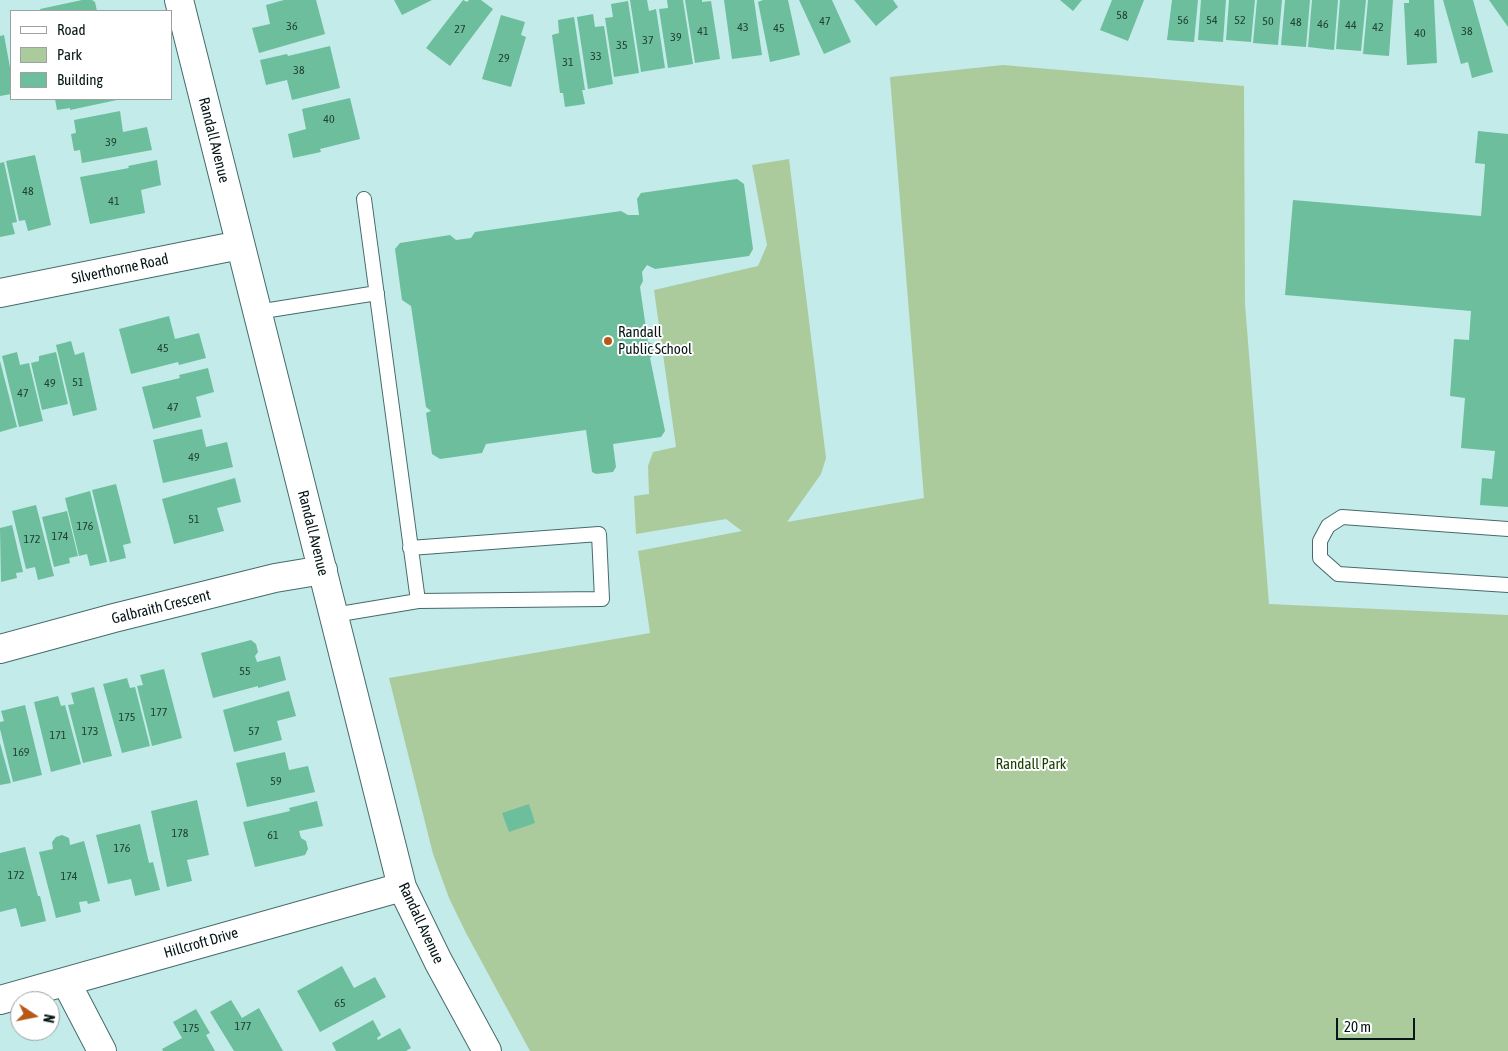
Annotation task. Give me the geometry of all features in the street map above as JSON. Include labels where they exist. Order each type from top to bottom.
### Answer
[{"type":"street","name":"Randall Avenue","points":[[179,0],[402,887],[438,961],[487,1051]]},
{"type":"street","name":"Silverthorne Road","points":[[0,293],[240,245]]},
{"type":"street","name":"Galbraith Crescent","points":[[0,648],[275,578],[323,570]]},
{"type":"street","name":"Hillcroft Drive","points":[[0,1000],[402,887]]},
{"type":"street","points":[[66,982],[102,1051]]},
{"type":"lane","points":[[364,199],[418,601]]},
{"type":"lane","points":[[257,312],[377,293]]},
{"type":"lane","points":[[1508,529],[1342,517],[1328,526],[1320,541],[1320,558],[1338,574],[1508,585]]},
{"type":"lane","points":[[334,615],[418,601],[602,599],[599,534],[410,548]]},
{"type":"green space","name":"Randall Park","points":[[1003,65],[1244,86],[1245,304],[1269,604],[1508,615],[1508,1051],[530,1051],[466,933],[449,898],[433,854],[389,678],[650,633],[638,551],[742,531],[726,519],[636,534],[634,496],[649,494],[648,466],[653,452],[676,447],[654,290],[758,266],[767,245],[752,165],[789,159],[826,458],[821,474],[787,522],[924,498],[890,77]]},
{"type":"building","points":[[82,0],[92,0],[95,2],[97,10],[40,10]]},
{"type":"building","points":[[284,0],[316,0],[325,34],[259,53],[252,28],[270,24],[266,5]]},
{"type":"building","points":[[394,0],[432,0],[402,15]]},
{"type":"building","points":[[463,0],[467,2],[469,0],[481,0],[493,9],[450,66],[426,48]]},
{"type":"building","points":[[630,0],[647,0],[649,11],[656,9],[665,68],[641,72]]},
{"type":"building","points":[[667,0],[683,0],[693,64],[668,68],[659,9],[668,8]]},
{"type":"building","points":[[685,0],[711,1],[720,59],[695,63]]},
{"type":"building","points":[[724,0],[754,0],[762,55],[732,59]]},
{"type":"building","points":[[763,0],[788,0],[800,55],[770,62],[758,2]]},
{"type":"building","points":[[799,0],[832,0],[851,42],[824,54]]},
{"type":"building","points":[[854,0],[893,0],[898,7],[876,26]]},
{"type":"building","points":[[1060,0],[1082,0],[1073,11]]},
{"type":"building","points":[[1112,0],[1144,0],[1128,41],[1100,30]]},
{"type":"building","points":[[1172,0],[1198,0],[1194,42],[1167,40]]},
{"type":"building","points":[[1201,0],[1226,0],[1223,42],[1198,40]]},
{"type":"building","points":[[1229,0],[1255,0],[1251,42],[1226,40]]},
{"type":"building","points":[[1257,0],[1282,0],[1278,45],[1253,43]]},
{"type":"building","points":[[1285,0],[1310,0],[1306,47],[1281,45]]},
{"type":"building","points":[[1312,0],[1338,0],[1334,50],[1308,47]]},
{"type":"building","points":[[1340,0],[1366,0],[1361,51],[1336,49]]},
{"type":"building","points":[[1368,0],[1393,0],[1389,56],[1363,54]]},
{"type":"building","points":[[1409,0],[1434,0],[1437,63],[1407,65],[1404,3],[1409,3]]},
{"type":"building","points":[[1443,0],[1473,0],[1493,72],[1472,78],[1468,62],[1461,64]]},
{"type":"building","points":[[1489,0],[1508,0],[1508,27]]},
{"type":"building","points":[[628,1],[639,73],[614,77],[605,18],[613,17],[611,4]]},
{"type":"building","points":[[593,14],[595,27],[604,26],[613,84],[588,89],[577,17]]},
{"type":"building","points":[[501,15],[525,22],[521,35],[526,37],[511,87],[482,79]]},
{"type":"building","points":[[574,17],[585,90],[582,90],[585,104],[565,107],[563,93],[560,93],[552,35],[559,33],[558,20]]},
{"type":"building","points":[[4,35],[10,68],[10,94],[0,96],[0,36]]},
{"type":"building","points":[[330,46],[340,88],[292,100],[287,80],[266,85],[260,60],[287,54],[288,56]]},
{"type":"building","points":[[350,98],[360,139],[320,149],[321,152],[293,158],[288,134],[306,129],[302,109]]},
{"type":"building","points":[[55,100],[117,100],[70,110],[70,108],[57,110]]},
{"type":"building","points":[[120,111],[123,132],[147,127],[152,150],[82,163],[80,150],[74,151],[71,134],[76,133],[74,120]]},
{"type":"building","points":[[1478,131],[1508,134],[1508,507],[1480,505],[1482,478],[1492,479],[1495,451],[1461,448],[1465,398],[1450,396],[1454,339],[1469,340],[1471,311],[1285,295],[1293,200],[1481,216],[1485,164],[1475,163]]},
{"type":"building","points":[[35,155],[51,225],[28,231],[25,220],[19,221],[6,161]]},
{"type":"building","points":[[157,160],[161,185],[141,190],[145,213],[90,224],[80,177],[129,168],[128,166]]},
{"type":"building","points":[[4,162],[17,222],[12,223],[15,234],[0,237],[0,163]]},
{"type":"building","points":[[737,179],[744,184],[753,249],[749,256],[655,269],[647,265],[642,272],[643,281],[640,287],[648,342],[653,344],[654,354],[650,358],[665,431],[661,437],[613,444],[616,467],[613,472],[596,474],[592,472],[586,430],[486,444],[482,453],[440,459],[432,454],[426,413],[431,411],[426,407],[411,306],[402,300],[395,249],[400,243],[450,235],[456,240],[471,238],[475,232],[621,211],[628,215],[639,215],[637,199],[641,193]]},
{"type":"building","points":[[169,316],[175,339],[199,333],[206,358],[179,365],[178,362],[131,374],[119,329]]},
{"type":"building","points":[[71,341],[75,355],[84,352],[97,410],[73,416],[56,345]]},
{"type":"building","points":[[17,352],[20,365],[29,363],[43,421],[19,427],[2,356]]},
{"type":"building","points":[[56,352],[68,404],[42,410],[31,363],[39,361],[39,356]]},
{"type":"building","points":[[0,361],[17,427],[0,432]]},
{"type":"building","points":[[208,368],[214,392],[196,397],[201,417],[153,429],[142,387],[180,378],[179,375]]},
{"type":"building","points":[[202,429],[206,447],[227,442],[233,467],[163,483],[153,440]]},
{"type":"building","points":[[235,478],[241,502],[217,508],[224,531],[174,544],[162,499]]},
{"type":"building","points":[[116,484],[131,543],[123,545],[126,558],[110,562],[92,490]]},
{"type":"building","points":[[90,491],[107,562],[90,566],[87,554],[79,556],[65,498]]},
{"type":"building","points":[[36,505],[54,576],[38,580],[35,567],[26,569],[12,511]]},
{"type":"building","points":[[67,511],[78,556],[69,558],[70,563],[54,567],[42,517]]},
{"type":"building","points":[[12,525],[23,572],[16,573],[17,578],[1,582],[0,528]]},
{"type":"building","points":[[251,640],[256,644],[258,652],[255,656],[257,662],[280,656],[286,680],[213,698],[201,653]]},
{"type":"building","points":[[164,669],[182,738],[152,746],[137,686],[143,685],[140,675]]},
{"type":"building","points":[[127,678],[130,688],[135,687],[150,746],[122,753],[103,684]]},
{"type":"building","points":[[94,687],[112,756],[83,763],[68,705],[74,704],[71,693]]},
{"type":"building","points":[[289,691],[296,716],[277,721],[282,740],[234,752],[223,710]]},
{"type":"building","points":[[58,696],[61,706],[65,705],[81,764],[51,772],[34,702]]},
{"type":"building","points":[[25,705],[42,775],[13,782],[0,729],[0,722],[4,721],[1,711]]},
{"type":"building","points":[[0,743],[11,783],[0,785]]},
{"type":"building","points":[[285,752],[289,770],[308,766],[315,792],[247,807],[236,763]]},
{"type":"building","points":[[197,800],[209,855],[187,860],[192,881],[167,887],[151,811]]},
{"type":"building","points":[[317,801],[323,826],[299,831],[301,838],[306,841],[308,849],[305,855],[255,867],[243,822],[290,811],[289,808]]},
{"type":"building","points":[[529,804],[535,823],[509,832],[502,813]]},
{"type":"building","points":[[140,824],[149,863],[153,862],[160,890],[135,896],[131,879],[108,884],[96,835]]},
{"type":"building","points":[[62,835],[69,838],[70,845],[84,841],[100,901],[88,904],[87,901],[79,902],[81,912],[56,918],[39,852],[53,849],[52,842],[56,837]]},
{"type":"building","points":[[25,847],[46,921],[21,927],[16,908],[0,912],[0,853]]},
{"type":"building","points":[[342,966],[354,988],[375,977],[386,997],[320,1032],[297,991]]},
{"type":"building","points":[[231,1000],[242,1018],[259,1008],[283,1051],[234,1051],[210,1012]]},
{"type":"building","points":[[196,1009],[210,1033],[206,1035],[215,1051],[163,1051],[162,1049],[182,1038],[173,1022]]},
{"type":"building","points":[[373,1020],[381,1035],[377,1038],[378,1040],[400,1028],[411,1048],[406,1051],[336,1051],[332,1043]]},
{"type":"place","name":"Randall Public School","points":[[608,341]]}]
